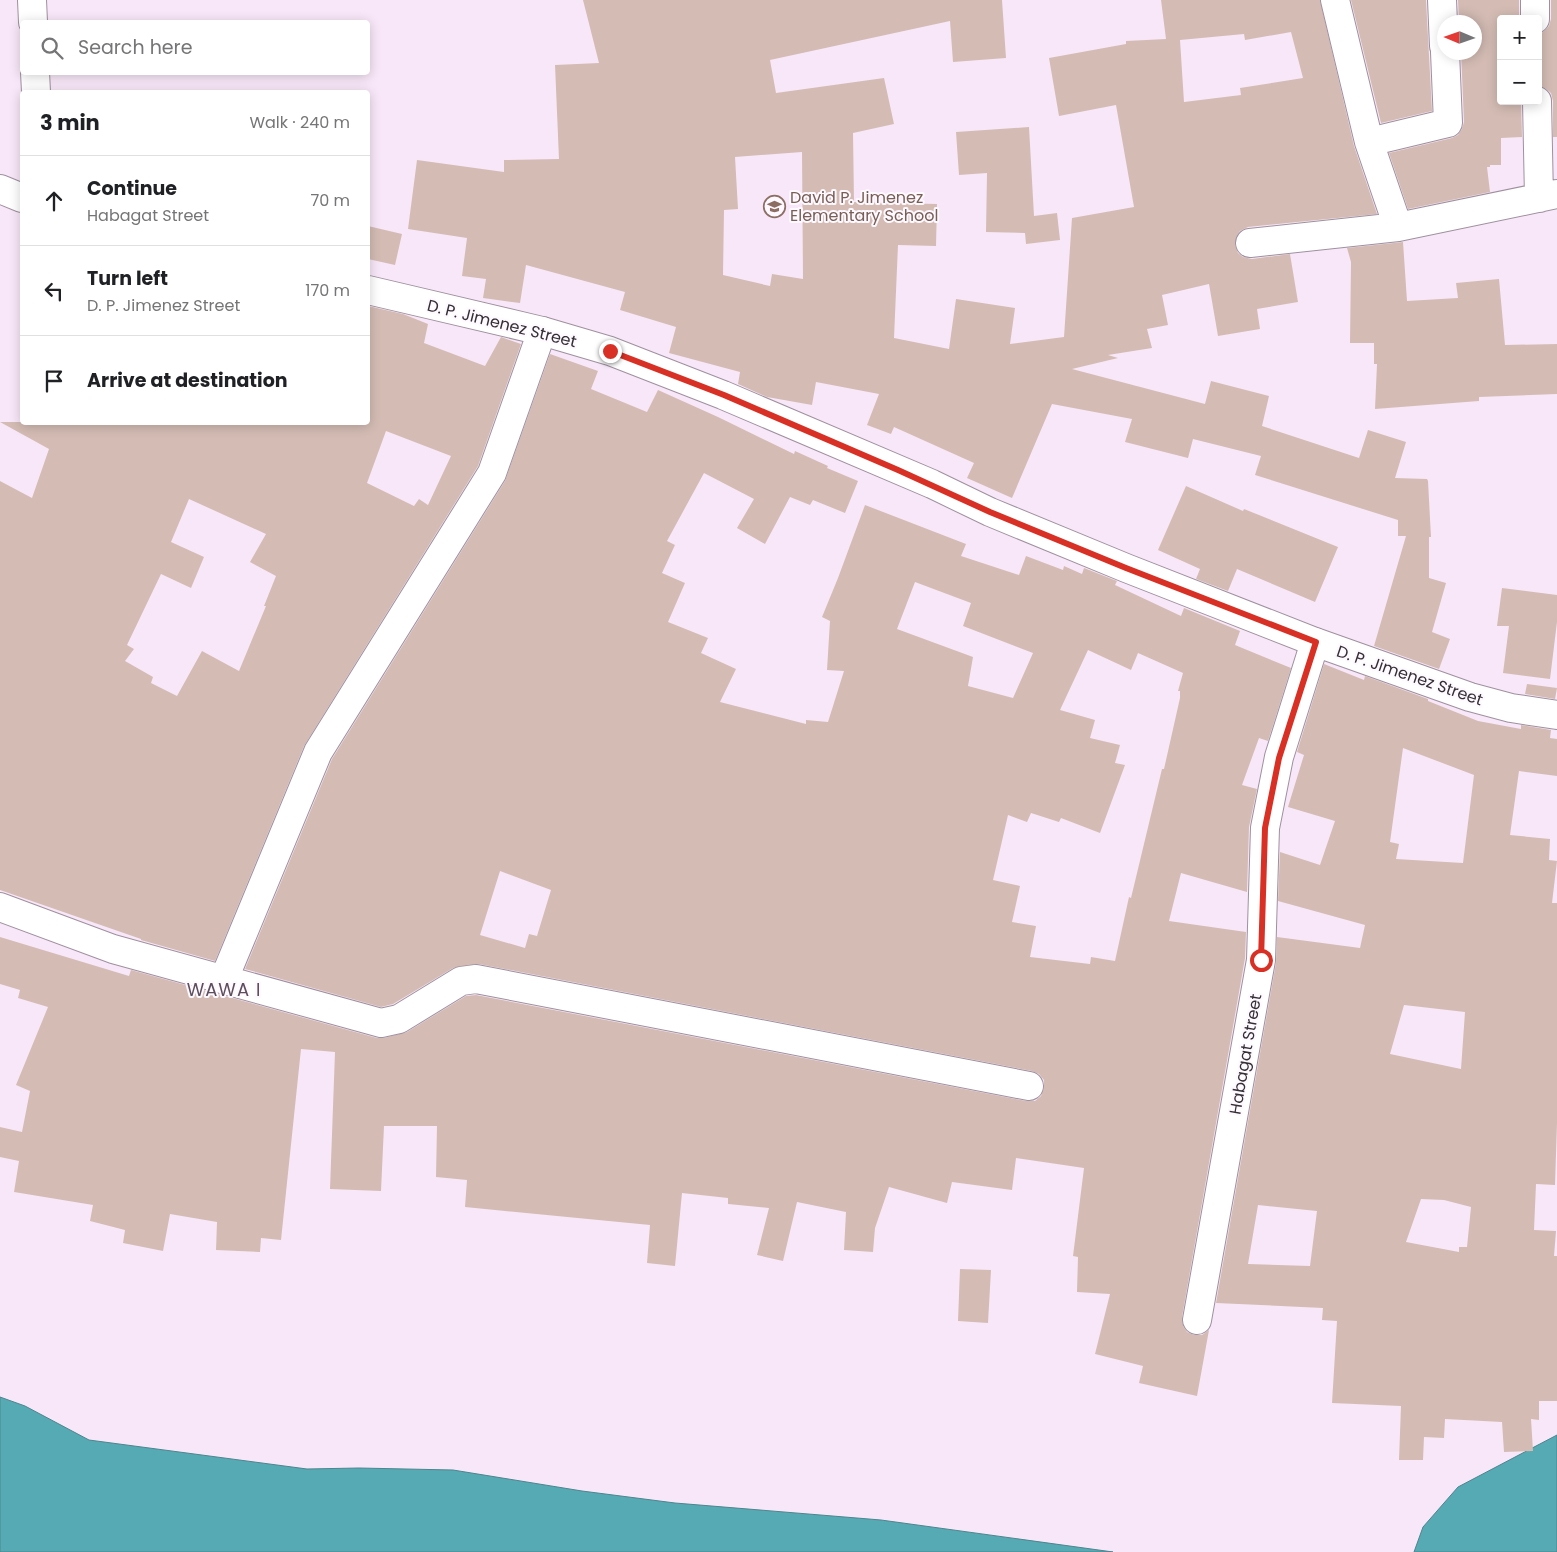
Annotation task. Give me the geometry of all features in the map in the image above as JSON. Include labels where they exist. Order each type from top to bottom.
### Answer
[{"type":"street","points":[[32,0],[33,20]]},
{"type":"street","points":[[1335,0],[1369,142],[1398,227]]},
{"type":"street","points":[[1442,0],[1443,15]]},
{"type":"street","points":[[1535,0],[1535,15]]},
{"type":"street","points":[[1369,142],[1448,123],[1445,60]]},
{"type":"street","points":[[35,75],[36,90]]},
{"type":"street","points":[[1250,243],[1398,227],[1548,196],[1537,105]]},
{"type":"street","points":[[0,189],[20,197]]},
{"type":"street","name":"D. P. Jimenez Street","points":[[370,290],[542,331],[610,351],[685,379],[898,470],[990,512],[1126,568],[1316,642],[1470,698],[1511,708],[1557,715]]},
{"type":"street","points":[[224,979],[318,752],[492,473],[542,331]]},
{"type":"street","name":"Habagat Street","points":[[1197,1320],[1261,960],[1265,828],[1279,758],[1316,642]]},
{"type":"street","points":[[0,906],[113,949],[381,1023],[399,1019],[461,981],[476,979],[1029,1086]]},
{"type":"water","points":[[0,1397],[25,1406],[89,1440],[307,1469],[453,1470],[582,1491],[675,1503],[881,1520],[1113,1552],[0,1552]]},
{"type":"water","points":[[1557,1435],[1557,1552],[1414,1552],[1423,1527],[1458,1487]]},
{"type":"building","points":[[583,0],[1002,0],[1006,58],[953,62],[950,21],[770,60],[776,93],[884,78],[894,124],[853,133],[854,202],[937,204],[936,246],[898,245],[894,338],[949,349],[956,299],[1015,308],[1010,344],[1064,337],[1072,218],[1134,207],[1116,105],[1059,116],[1049,58],[1126,44],[1126,41],[1166,39],[1161,0],[1320,0],[1354,146],[1377,214],[1248,227],[1240,231],[1236,237],[1235,245],[1238,253],[1243,257],[1252,259],[1290,254],[1298,302],[1257,309],[1260,329],[1218,336],[1209,284],[1162,295],[1168,325],[1147,329],[1152,348],[1108,355],[1118,358],[1072,369],[1205,404],[1211,381],[1269,396],[1262,426],[1359,458],[1368,430],[1406,442],[1395,478],[1427,479],[1428,481],[1431,537],[1429,537],[1429,578],[1446,583],[1432,632],[1450,639],[1439,669],[1374,646],[1406,536],[1398,536],[1398,520],[1255,475],[1261,456],[1193,439],[1188,458],[1125,442],[1132,419],[1052,404],[1012,498],[967,478],[974,463],[894,427],[891,434],[867,425],[879,394],[816,382],[812,405],[767,397],[738,384],[740,372],[669,353],[676,327],[620,310],[625,292],[526,265],[520,303],[483,298],[486,279],[462,276],[467,238],[408,229],[417,160],[504,172],[504,160],[559,159],[555,65],[599,63]],"holes":[[[1291,32],[1303,78],[1240,88],[1241,95],[1184,102],[1180,40],[1244,34],[1245,40]],[[802,152],[803,279],[772,274],[770,286],[723,275],[724,210],[738,209],[735,157]]]},
{"type":"building","points":[[1351,0],[1426,0],[1432,111],[1381,123]]},
{"type":"building","points":[[1458,0],[1519,0],[1519,15],[1497,15],[1497,105],[1521,105],[1522,137],[1501,138],[1501,165],[1490,165],[1490,167],[1487,167],[1490,192],[1408,209],[1389,153],[1458,135],[1464,122],[1461,60],[1482,60],[1482,15],[1459,15]]},
{"type":"building","points":[[1551,0],[1557,0],[1557,137],[1553,137],[1553,101],[1551,93],[1542,87],[1542,32],[1549,26]]},
{"type":"building","points":[[1029,127],[1034,216],[1057,213],[1060,240],[1026,244],[1025,233],[986,232],[987,173],[959,175],[956,132]]},
{"type":"building","points":[[370,226],[402,234],[395,265],[370,259]]},
{"type":"building","points":[[1403,242],[1407,301],[1458,298],[1456,283],[1499,279],[1505,345],[1557,344],[1557,394],[1479,397],[1479,401],[1375,409],[1377,364],[1374,364],[1374,343],[1350,343],[1351,262],[1347,248]]},
{"type":"building","points":[[370,306],[403,314],[428,324],[424,343],[485,366],[501,337],[521,344],[478,466],[304,746],[215,961],[141,940],[0,890],[0,481],[32,498],[49,449],[0,422],[20,422],[20,425],[370,425]],"holes":[[[386,431],[451,456],[428,505],[419,499],[414,506],[367,483]],[[189,499],[266,534],[250,562],[276,576],[264,606],[266,606],[239,671],[202,651],[177,696],[151,683],[153,677],[125,661],[134,649],[127,645],[161,574],[191,588],[204,557],[171,542]]]},
{"type":"building","points":[[550,354],[598,371],[591,389],[647,412],[658,390],[794,454],[795,451],[828,466],[827,468],[858,481],[845,513],[813,500],[810,505],[790,497],[765,544],[737,528],[754,499],[704,473],[667,541],[675,545],[662,573],[685,583],[668,622],[708,638],[701,653],[736,669],[720,702],[806,724],[806,720],[828,722],[844,671],[827,670],[830,621],[822,617],[865,505],[966,544],[961,556],[1019,575],[1026,556],[1063,570],[1064,566],[1082,574],[1084,568],[1117,581],[1115,585],[1181,616],[1184,608],[1240,631],[1235,645],[1291,668],[1268,741],[1259,738],[1242,785],[1257,789],[1249,827],[1247,892],[1181,873],[1169,921],[1246,932],[1245,958],[1182,1317],[1183,1326],[1187,1332],[1194,1335],[1202,1335],[1209,1330],[1197,1396],[1139,1383],[1143,1366],[1095,1354],[1110,1294],[1077,1292],[1078,1257],[1073,1256],[1084,1168],[1016,1158],[1012,1190],[952,1182],[947,1203],[889,1187],[875,1228],[873,1252],[844,1250],[846,1212],[797,1202],[783,1261],[757,1255],[769,1208],[728,1204],[728,1198],[682,1193],[675,1266],[647,1263],[650,1225],[465,1207],[467,1180],[436,1177],[437,1126],[384,1126],[381,1191],[330,1189],[335,1052],[301,1049],[281,1240],[261,1238],[260,1252],[216,1250],[217,1222],[170,1214],[163,1251],[123,1243],[125,1230],[90,1221],[93,1205],[14,1192],[19,1161],[0,1157],[0,1127],[22,1132],[30,1091],[16,1085],[48,1007],[18,998],[20,990],[0,984],[0,937],[129,976],[131,970],[377,1038],[407,1032],[466,996],[476,995],[1026,1101],[1035,1101],[1041,1096],[1044,1080],[1039,1074],[1032,1071],[479,964],[453,968],[393,1004],[381,1007],[245,969],[332,759],[505,481]],"holes":[[[915,582],[971,603],[963,626],[1033,653],[1013,698],[968,686],[973,657],[897,629]],[[1088,650],[1131,670],[1138,653],[1183,673],[1178,691],[1180,691],[1180,698],[1164,769],[1162,769],[1131,898],[1129,897],[1115,961],[1091,957],[1090,964],[1030,957],[1036,926],[1012,922],[1020,886],[993,880],[1008,815],[1027,822],[1031,813],[1059,822],[1061,818],[1100,833],[1125,765],[1115,763],[1120,745],[1090,738],[1095,720],[1060,710]],[[500,871],[551,890],[537,936],[529,934],[525,948],[480,935]]]},
{"type":"building","points":[[1186,486],[1243,511],[1244,509],[1338,547],[1315,602],[1237,569],[1228,591],[1196,579],[1200,569],[1158,550]]},
{"type":"building","points":[[1502,588],[1557,595],[1557,622],[1550,679],[1503,673],[1509,626],[1497,626]]},
{"type":"building","points":[[1324,664],[1364,680],[1365,676],[1428,699],[1428,701],[1478,721],[1521,729],[1521,725],[1551,730],[1550,738],[1557,739],[1557,776],[1519,771],[1510,835],[1550,839],[1549,860],[1557,861],[1552,903],[1557,903],[1557,1123],[1555,1185],[1536,1184],[1534,1230],[1556,1231],[1554,1256],[1557,1256],[1557,1401],[1539,1401],[1539,1420],[1531,1419],[1533,1451],[1504,1452],[1502,1422],[1445,1419],[1444,1438],[1424,1437],[1423,1460],[1399,1460],[1401,1406],[1332,1403],[1337,1321],[1322,1320],[1323,1308],[1216,1303],[1276,963],[1277,937],[1360,948],[1365,925],[1278,901],[1280,852],[1320,865],[1335,821],[1288,807],[1304,755],[1297,752]],"holes":[[[1403,748],[1474,775],[1463,863],[1396,859],[1399,844],[1390,842]],[[1404,1005],[1465,1012],[1461,1069],[1390,1054]],[[1421,1199],[1444,1200],[1471,1207],[1467,1247],[1459,1247],[1459,1252],[1406,1242]],[[1258,1205],[1317,1211],[1310,1266],[1248,1264]]]},
{"type":"building","points":[[1527,684],[1557,688],[1555,699],[1525,694]]},
{"type":"building","points":[[960,1269],[991,1270],[988,1323],[958,1321]]},
{"type":"place","name":"David P. Jimenez Elementary School","points":[[774,206]]},
{"type":"district","name":"WAWA I","points":[[224,990]]},
{"type":"route","points":[[610,351],[724,395],[932,484],[990,512],[1126,568],[1316,642],[1279,758],[1265,828],[1261,960]]}]
